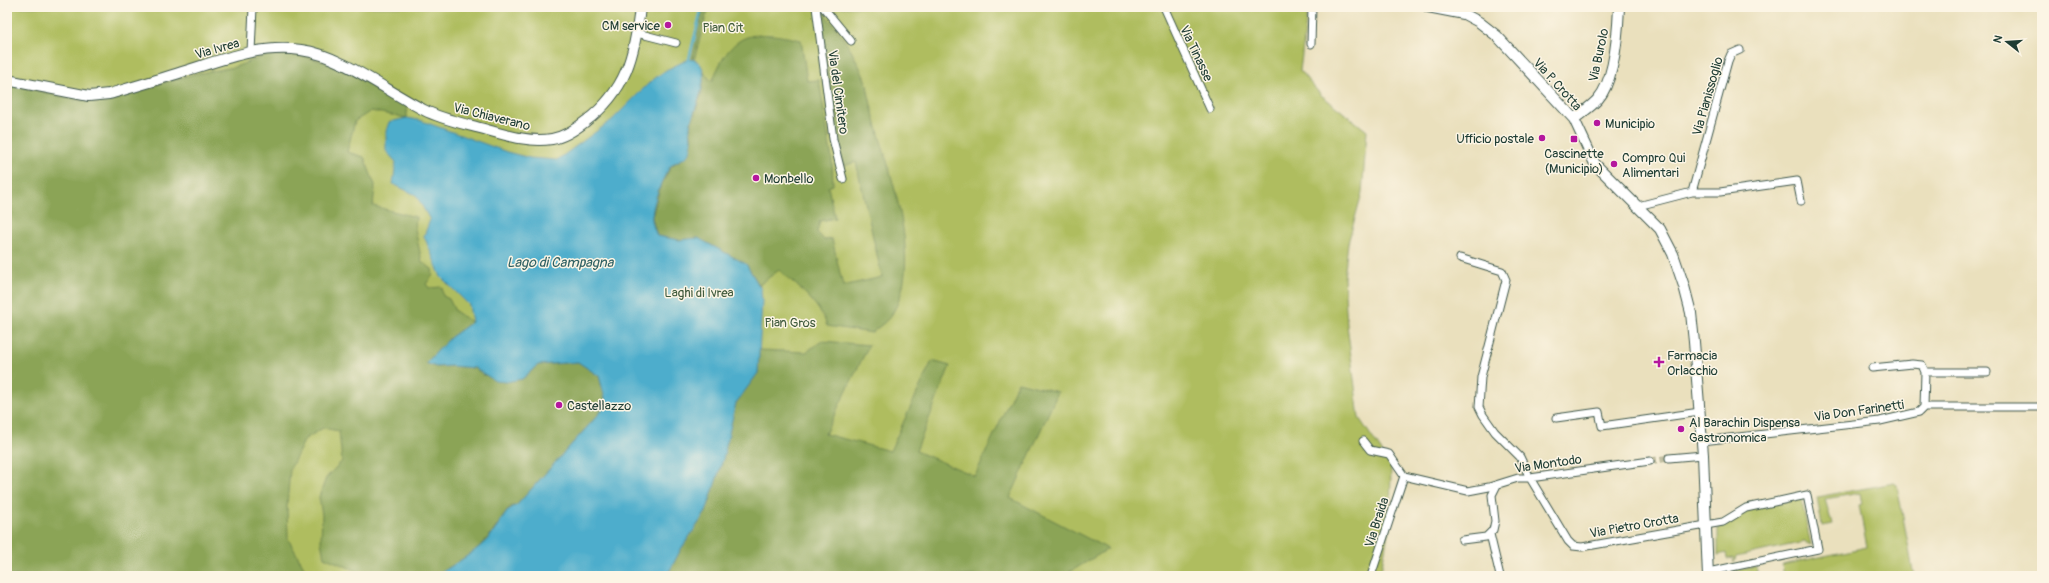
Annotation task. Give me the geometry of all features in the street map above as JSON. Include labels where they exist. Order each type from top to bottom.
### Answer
[{"type":"street","points":[[252,52],[253,7]]},
{"type":"street","name":"Via Chiaverano","points":[[425,111],[448,119],[529,140],[553,139],[578,127],[595,114],[620,86],[627,72],[637,33],[640,7]]},
{"type":"street","name":"Via del Cimitero","points":[[816,7],[833,139],[843,179]]},
{"type":"street","points":[[823,7],[851,41]]},
{"type":"street","name":"Via Tinasse","points":[[1164,7],[1210,109]]},
{"type":"street","points":[[1311,44],[1312,7]]},
{"type":"street","name":"Via P. Crotta","points":[[1428,7],[1452,9],[1464,14],[1479,22],[1497,36],[1574,119],[1596,164],[1660,229],[1679,267],[1691,313],[1700,412]]},
{"type":"street","name":"Via Burolo","points":[[1574,119],[1598,99],[1606,88],[1616,36],[1619,7]]},
{"type":"street","points":[[637,33],[676,43]]},
{"type":"street","name":"Via Ivrea","points":[[7,80],[93,95],[108,94],[220,60],[252,52],[290,49],[312,52],[369,79],[425,111]]},
{"type":"street","name":"Via Pianissoglio","points":[[1692,192],[1728,61],[1731,54],[1740,50]]},
{"type":"street","points":[[1638,206],[1692,192],[1720,192],[1797,181],[1801,201]]},
{"type":"street","points":[[1460,258],[1502,271],[1506,280],[1481,377],[1479,407],[1495,432],[1520,456],[1530,478]]},
{"type":"street","points":[[1872,368],[1912,364],[1922,365],[1925,372],[1924,407]]},
{"type":"street","points":[[1925,372],[1987,372]]},
{"type":"street","name":"Via Don Farinetti","points":[[1702,442],[1880,421],[1919,412],[1924,407],[2042,407]]},
{"type":"street","points":[[1556,418],[1599,412],[1602,426],[1700,412],[1707,525],[1708,574]]},
{"type":"street","points":[[1363,441],[1370,450],[1389,454],[1404,476]]},
{"type":"street","points":[[1669,458],[1703,454]]},
{"type":"street","name":"Via Montodo","points":[[1404,476],[1468,491],[1497,485],[1518,478],[1530,478],[1650,461]]},
{"type":"street","name":"Via Braida","points":[[1372,576],[1404,476]]},
{"type":"street","name":"Via Pietro Crotta","points":[[1530,478],[1568,542],[1573,546],[1582,547],[1707,525],[1726,520],[1746,508],[1807,495],[1818,548],[1708,574]]},
{"type":"street","points":[[1462,540],[1486,537],[1493,530],[1495,522],[1492,495],[1497,485]]},
{"type":"street","points":[[1490,534],[1500,576]]},
{"type":"green space","name":"Laghi di Ivrea","points":[[7,7],[1310,7],[1307,13],[1300,71],[1321,95],[1367,131],[1362,193],[1348,243],[1344,278],[1347,325],[1359,418],[1391,465],[1390,523],[1380,576],[7,576]]},
{"type":"green space","points":[[704,7],[710,7],[706,16],[694,60],[692,59]]},
{"type":"green space","points":[[819,7],[847,44],[858,63],[867,85],[898,201],[906,261],[902,289],[890,317],[872,333],[827,326],[824,318],[813,302],[800,288],[779,270],[759,285],[746,264],[698,238],[679,240],[657,236],[652,217],[660,188],[671,166],[688,155],[692,142],[690,127],[702,92],[704,72],[712,82],[727,52],[736,43],[745,38],[756,35],[769,35],[801,40],[807,81],[819,80],[832,160],[833,185],[828,187],[835,218],[820,221],[817,232],[824,240],[832,239],[843,286],[882,277],[856,162],[843,166],[836,140]]},
{"type":"green space","points":[[267,55],[299,56],[336,66],[360,77],[407,103],[407,118],[371,111],[355,121],[347,152],[364,157],[375,185],[373,206],[416,217],[415,229],[422,262],[432,269],[433,275],[426,284],[429,288],[442,287],[443,296],[449,299],[455,311],[472,322],[451,337],[426,363],[436,367],[451,366],[475,368],[483,375],[522,379],[538,365],[578,362],[599,376],[607,405],[517,505],[510,507],[492,533],[475,551],[436,576],[368,576],[324,557],[321,542],[322,515],[319,497],[326,478],[342,461],[339,431],[323,428],[305,439],[290,469],[287,505],[288,539],[309,576],[7,576],[7,83],[75,100],[98,101],[194,74],[235,67]]},
{"type":"green space","points":[[822,341],[869,345],[825,434],[890,451],[932,361],[950,366],[916,451],[975,476],[1018,382],[1058,392],[1010,498],[1108,549],[1063,576],[667,576],[681,549],[706,512],[723,459],[736,403],[758,373],[759,350],[806,352]]},
{"type":"green space","points":[[1894,483],[1897,485],[1914,576],[1784,576],[1782,565],[1867,547],[1859,505],[1862,504],[1860,493],[1825,499],[1832,524],[1822,526],[1817,497]]},
{"type":"green space","points":[[1801,498],[1811,545],[1804,542],[1736,557],[1734,563],[1733,558],[1727,559],[1726,553],[1718,555],[1718,528],[1728,524],[1746,510]]},
{"type":"green space","points":[[1756,566],[1758,576],[1716,576],[1720,573]]},
{"type":"water","name":"Lago di Campagna","points":[[689,59],[698,62],[703,68],[702,88],[690,126],[691,148],[688,155],[672,165],[658,190],[653,209],[653,226],[657,236],[679,240],[698,238],[746,264],[761,289],[762,301],[758,373],[736,403],[723,459],[706,512],[681,549],[667,576],[436,576],[466,557],[487,540],[506,513],[517,505],[607,405],[599,376],[578,362],[538,365],[522,379],[506,382],[495,381],[475,368],[451,366],[436,367],[426,363],[451,337],[472,322],[469,305],[441,277],[424,236],[430,220],[416,195],[393,184],[396,162],[386,151],[386,131],[389,122],[407,118],[422,121],[507,152],[530,158],[557,160],[612,120],[650,82],[666,70]]},
{"type":"waterway","points":[[689,59],[702,7]]},
{"type":"tunnel","points":[[1650,461],[1669,458]]},
{"type":"place","name":"CM service","points":[[668,25]]},
{"type":"place","name":"Municipio","points":[[1597,123]]},
{"type":"place","name":"Ufficio postale","points":[[1542,138]]},
{"type":"place","name":"Cascinette (Municipio)","points":[[1574,139]]},
{"type":"place","name":"Compro Qui Alimentari","points":[[1614,164]]},
{"type":"place","name":"Monbello","points":[[756,178]]},
{"type":"place","name":"Farmacia Orlacchio","points":[[1659,362]]},
{"type":"place","name":"Castellazzo","points":[[559,405]]},
{"type":"place","name":"Al Barachin Dispensa Gastronomica","points":[[1681,429]]},
{"type":"park label","name":"Pian Cit","points":[[723,27]]},
{"type":"park label","name":"Pian Gros","points":[[790,322]]}]
